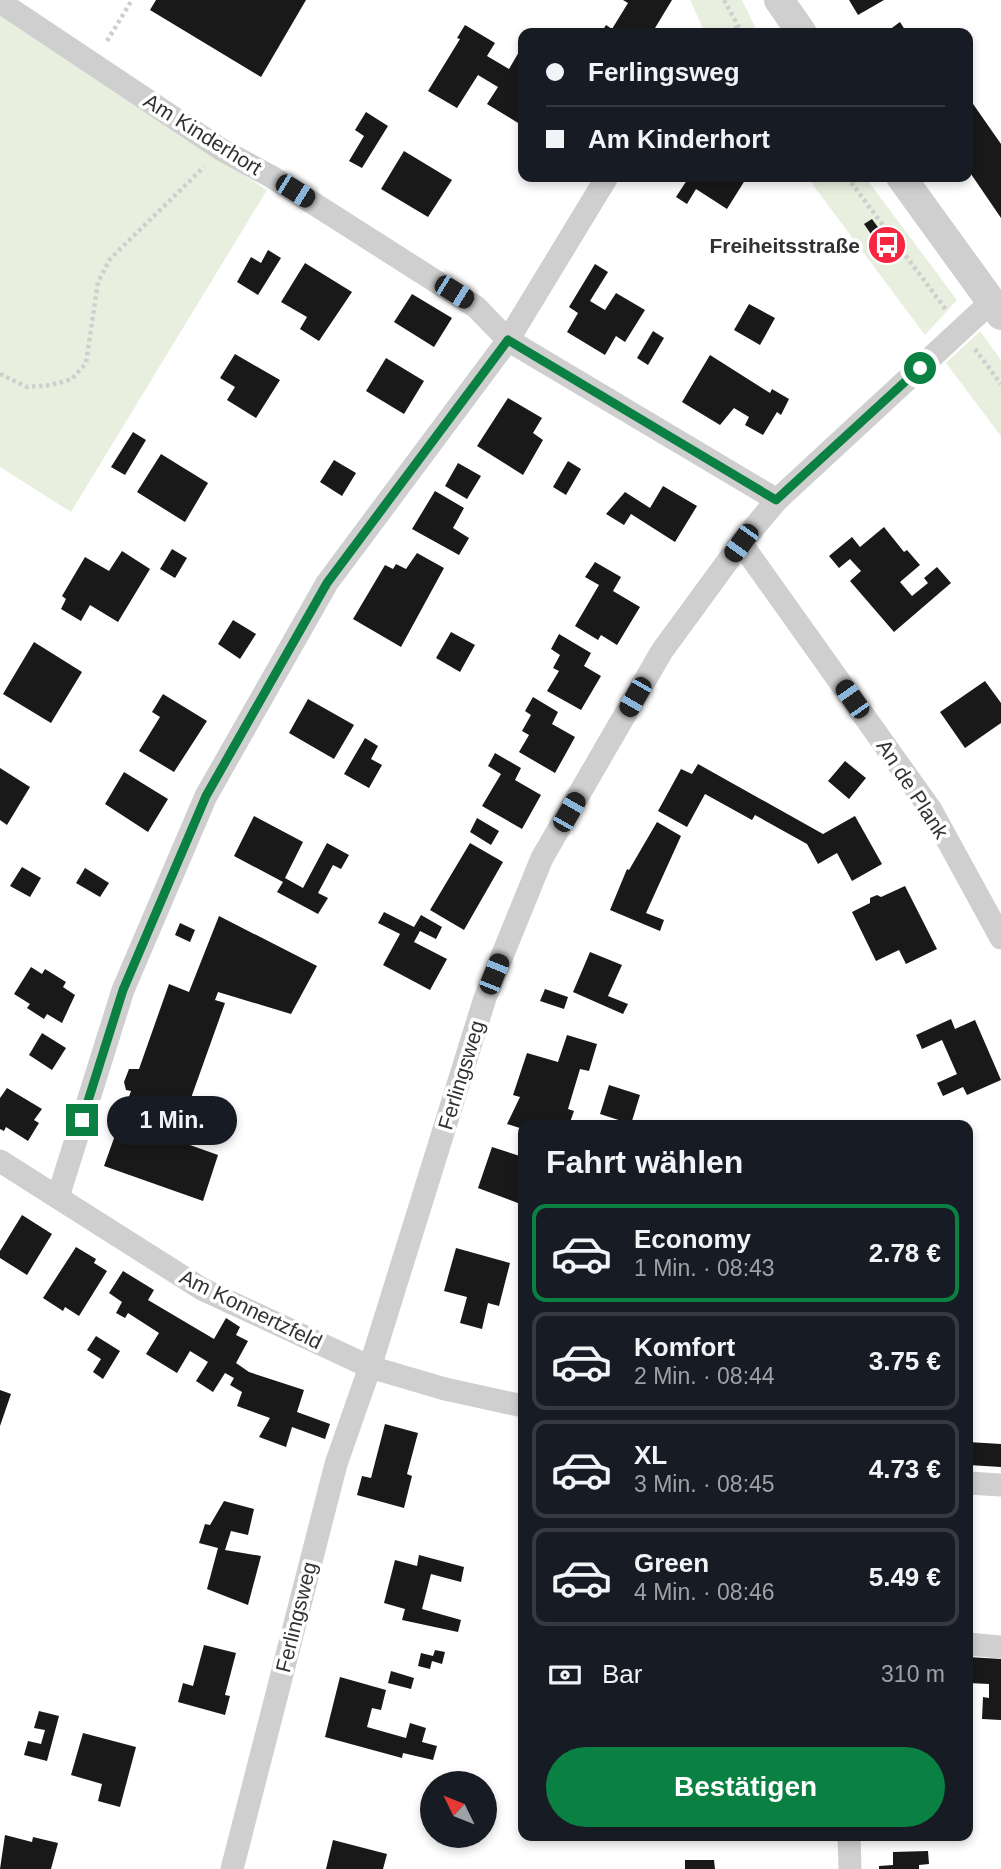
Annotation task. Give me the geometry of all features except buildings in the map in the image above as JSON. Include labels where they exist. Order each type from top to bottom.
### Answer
[{"type":"street","points":[[779,0],[799,28]]},
{"type":"street","name":"Am Kinderhort","points":[[0,2],[222,150],[272,177],[476,307],[508,340]]},
{"type":"street","points":[[58,1197],[123,990],[206,796],[327,583],[508,340],[604,182]]},
{"type":"street","points":[[905,182],[996,309]]},
{"type":"street","name":"Ferlingsweg","points":[[232,1869],[335,1464],[370,1367],[485,998],[542,858],[662,651],[776,500],[961,331],[996,309]]},
{"type":"street","points":[[508,340],[776,500]]},
{"type":"street","name":"An de Plank","points":[[741,543],[931,810],[1001,938]]},
{"type":"street","name":"Am Konnertzfeld","points":[[0,1161],[202,1289],[370,1367],[445,1390],[518,1405]]},
{"type":"street","points":[[973,1483],[1001,1485]]},
{"type":"street","points":[[973,1644],[1001,1647]]},
{"type":"street","points":[[849,1841],[850,1869]]},
{"type":"path","points":[[93,64],[132,0]]},
{"type":"path","points":[[724,0],[737,27]]},
{"type":"path","points":[[0,374],[27,387],[51,385],[72,379],[86,363],[98,282],[110,259],[222,150]]},
{"type":"path","points":[[851,182],[1001,384]]},
{"type":"green space","points":[[690,0],[742,0],[756,28],[703,28]]},
{"type":"green space","points":[[0,14],[267,190],[71,512],[0,467]]},
{"type":"green space","points":[[811,182],[869,182],[957,300],[925,335]]},
{"type":"green space","points":[[980,331],[1001,360],[1001,436],[946,363]]},
{"type":"place","name":"Freiheitsstraße","points":[[887,245]]},
{"type":"route","points":[[82,1120],[123,990],[206,796],[327,583],[508,340],[776,500],[920,368]]}]
